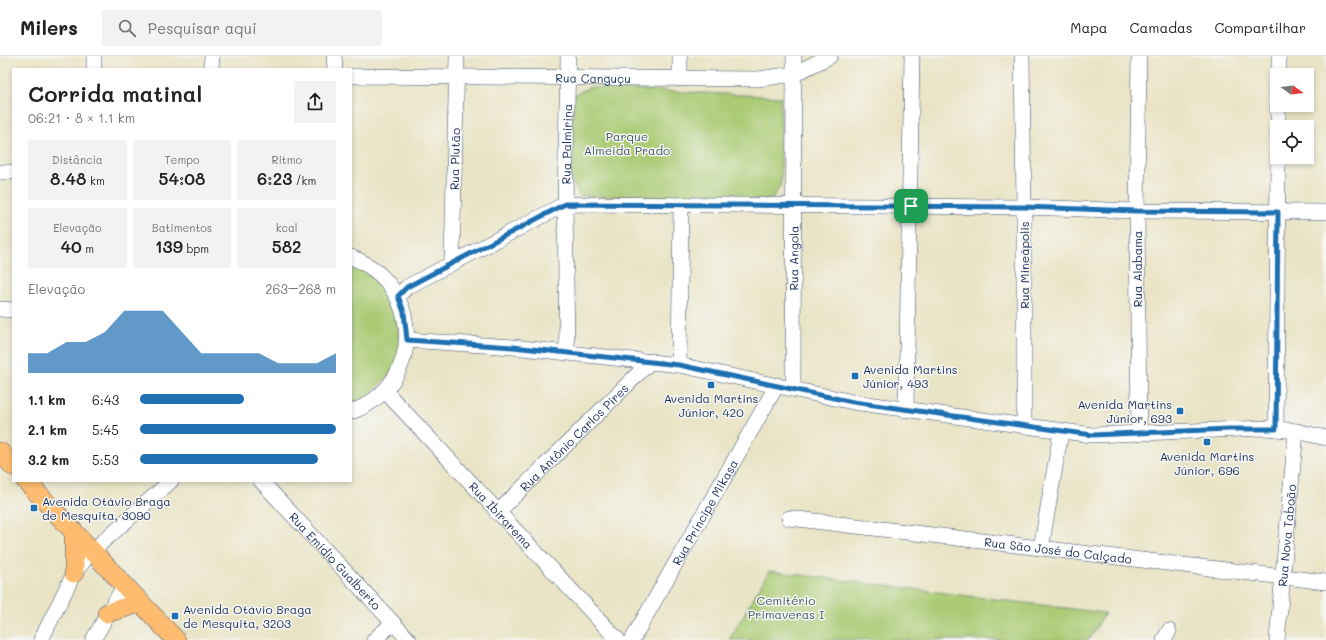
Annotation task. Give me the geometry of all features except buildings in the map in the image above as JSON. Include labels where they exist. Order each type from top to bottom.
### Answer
[{"type":"main road","points":[[0,452],[12,465]]},
{"type":"main road","points":[[27,482],[176,640]]},
{"type":"main road","points":[[74,533],[74,573]]},
{"type":"main road","points":[[107,613],[140,603]]},
{"type":"street","points":[[94,56],[94,68]]},
{"type":"street","points":[[212,56],[212,68]]},
{"type":"street","points":[[334,56],[335,68]]},
{"type":"street","name":"Rua Plutão","points":[[452,263],[457,56]]},
{"type":"street","name":"Rua Palmirina","points":[[567,352],[565,204],[568,56]]},
{"type":"street","points":[[680,56],[680,79]]},
{"type":"street","name":"Rua Angola","points":[[793,389],[795,206],[794,56]]},
{"type":"street","name":"Rua Canguçu","points":[[352,76],[758,79],[794,74],[830,56]]},
{"type":"street","points":[[906,410],[911,206],[912,56]]},
{"type":"street","name":"Rua Mineápolis","points":[[1022,56],[1024,426]]},
{"type":"street","name":"Rua Alabama","points":[[1139,56],[1137,211],[1139,434]]},
{"type":"street","points":[[1279,56],[1279,68]]},
{"type":"street","points":[[1276,429],[1278,164]]},
{"type":"street","points":[[0,172],[12,172]]},
{"type":"street","points":[[398,296],[407,287],[565,204],[681,206],[1024,207],[1137,211],[1326,212]]},
{"type":"street","points":[[679,365],[681,206]]},
{"type":"street","points":[[352,258],[374,269],[387,280],[398,296],[404,312],[407,340],[402,363],[385,391],[366,405],[352,412]]},
{"type":"street","points":[[0,309],[12,310]]},
{"type":"street","points":[[407,340],[513,347],[651,361],[679,365],[853,402],[1061,432],[1092,435],[1200,430],[1276,429],[1296,431],[1326,438]]},
{"type":"street","name":"Rua Antônio Carlos Pires","points":[[497,513],[651,361]]},
{"type":"street","name":"Rua Príncipe Mikasa","points":[[632,640],[777,385]]},
{"type":"street","name":"Rua Ibirarema","points":[[385,391],[497,513],[618,640]]},
{"type":"street","name":"Rua Nova Taboão","points":[[1277,640],[1296,431]]},
{"type":"street","points":[[1041,548],[1061,432]]},
{"type":"street","points":[[41,640],[74,573],[92,552],[170,482]]},
{"type":"street","name":"Rua Emídio Gualberto","points":[[262,482],[304,525],[409,640]]},
{"type":"street","name":"Rua São José do Calçado","points":[[789,518],[1283,579],[1326,582]]},
{"type":"street","points":[[93,640],[107,613],[124,586]]},
{"type":"street","points":[[374,640],[393,623]]},
{"type":"green space","name":"Parque Almeida Prado","points":[[590,87],[781,97],[781,184],[772,200],[580,196],[570,178],[574,95]]},
{"type":"green space","points":[[352,258],[396,292],[402,363],[352,411]]},
{"type":"green space","name":"Cemitério Primaveras I","points":[[769,571],[1105,613],[1089,640],[729,640]]},
{"type":"place","name":"Avenida Martins Júnior, 493","points":[[855,376]]},
{"type":"place","name":"Avenida Martins Júnior, 420","points":[[711,385]]},
{"type":"place","name":"Avenida Martins Júnior, 693","points":[[1180,411]]},
{"type":"place","name":"Avenida Martins Júnior, 696","points":[[1207,442]]},
{"type":"place","name":"Avenida Otávio Braga de Mesquita, 3090","points":[[34,508]]},
{"type":"place","name":"Avenida Otávio Braga de Mesquita, 3203","points":[[175,616]]},
{"type":"route","points":[[565,204],[681,206],[911,206],[1024,207],[1137,211],[1278,212],[1276,429],[1193,430],[1139,434],[1092,435],[1061,432],[853,402],[754,380],[651,361],[513,347],[407,340],[404,312],[398,296],[407,287],[565,204]]}]
